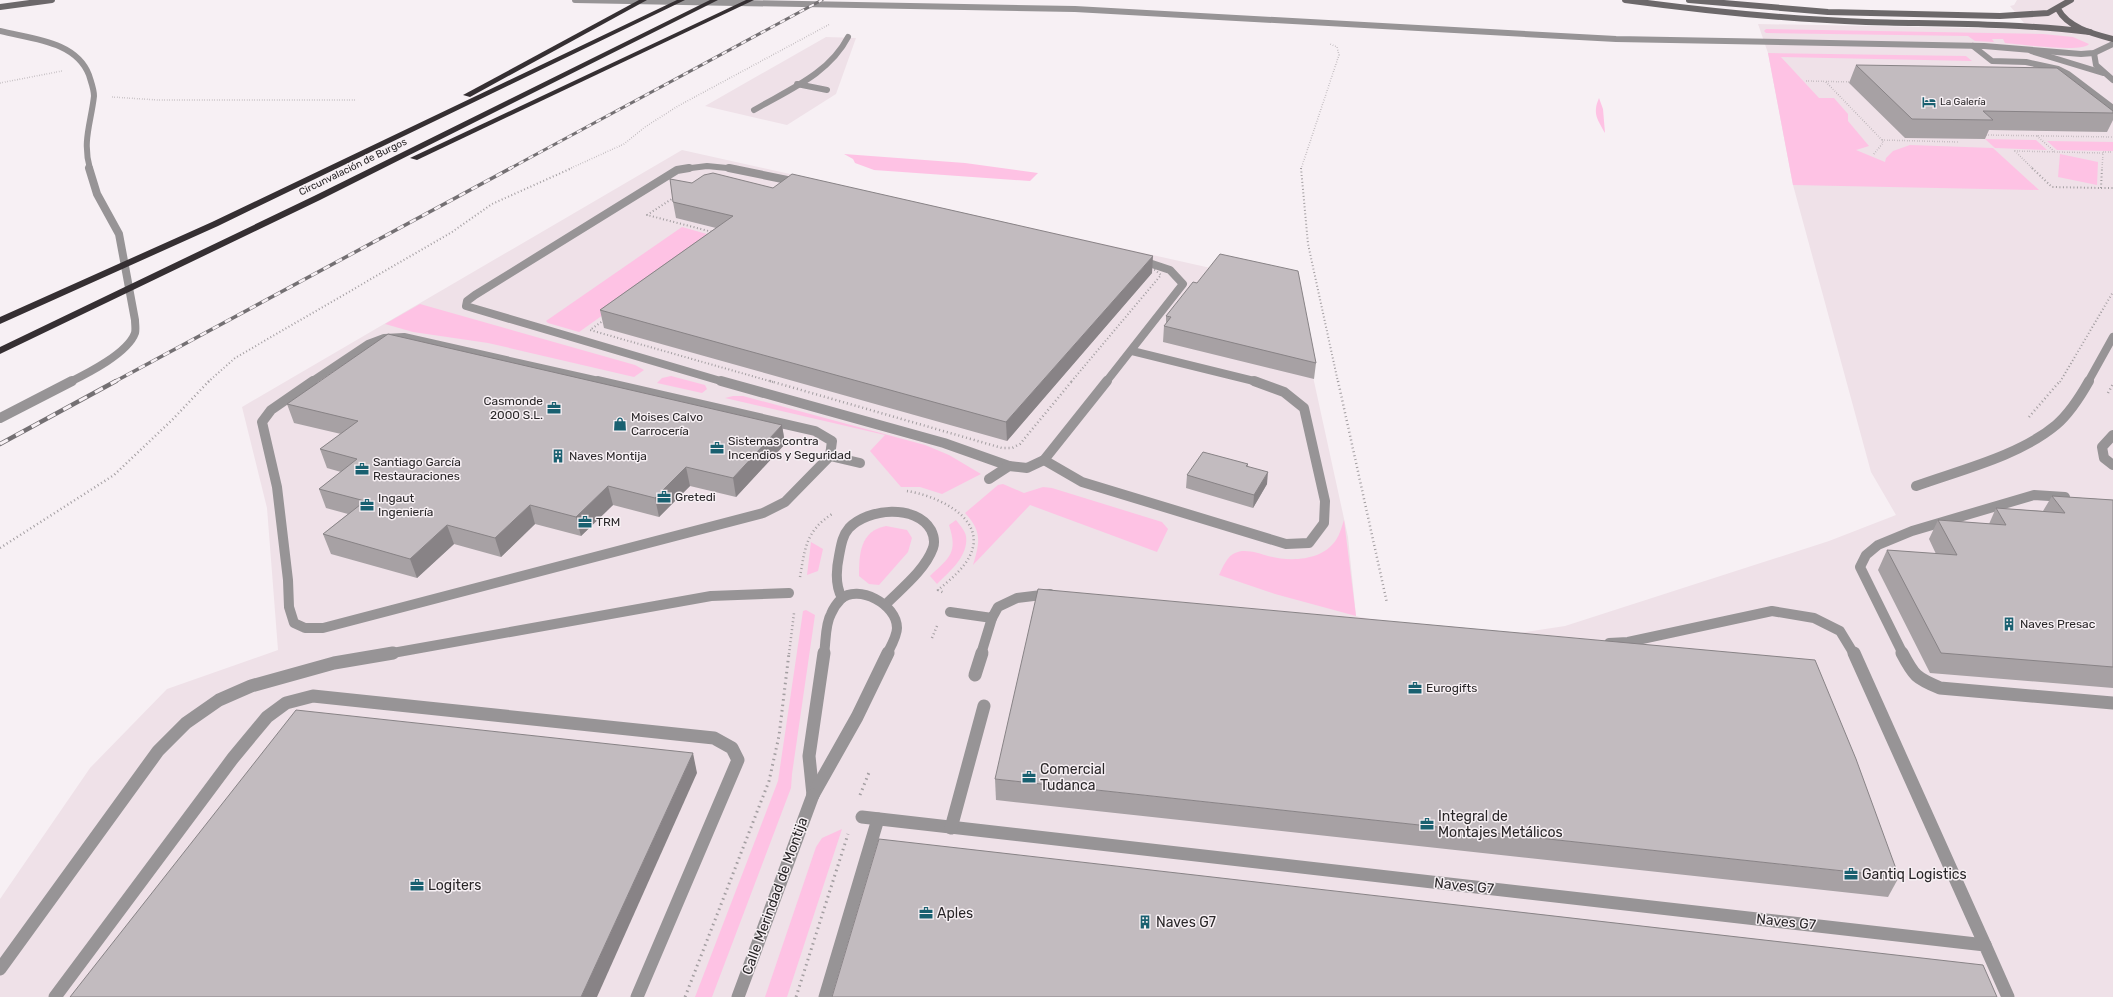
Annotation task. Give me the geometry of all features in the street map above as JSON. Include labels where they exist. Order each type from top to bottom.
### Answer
[{"type":"highway","points":[[307,180],[644,0]]},
{"type":"highway","name":"Circunvalación de Burgos","points":[[0,321],[307,180],[682,0]]},
{"type":"highway","name":"Circunvalación de Burgos","points":[[0,351],[317,198],[715,0]]},
{"type":"highway","points":[[317,198],[437,148],[630,55],[751,0]]},
{"type":"main road","points":[[0,7],[51,0]]},
{"type":"main road","points":[[1624,0],[1705,10],[1802,19],[2017,25],[2061,28],[2090,32]]},
{"type":"main road","points":[[1689,0],[1787,9],[1923,15],[2020,16],[2048,14],[2058,9],[2061,4],[2071,0]]},
{"type":"main road","points":[[2058,9],[2059,13],[2067,21],[2090,32],[2113,39]]},
{"type":"street","points":[[51,0],[56,0]]},
{"type":"street","points":[[575,0],[1075,9],[1420,30],[1632,40],[1973,46],[2068,53],[2094,53],[2113,44]]},
{"type":"street","points":[[0,31],[58,45],[72,52],[85,65],[92,83],[94,95],[86,134],[88,163],[97,194],[118,234],[135,320],[135,333],[124,349],[94,369],[0,418]]},
{"type":"street","points":[[754,110],[829,64],[844,47],[848,37]]},
{"type":"street","points":[[1973,46],[1992,61],[2026,62],[2058,69],[2068,74],[2113,108]]},
{"type":"street","points":[[2021,49],[2062,59],[2104,73]]},
{"type":"street","points":[[2094,53],[2093,58],[2095,64],[2113,80]]},
{"type":"street","points":[[797,84],[827,90]]},
{"type":"street","points":[[802,184],[726,166],[705,166],[677,170],[475,295],[467,301],[466,306],[708,378],[944,443],[1009,466],[1027,468],[1044,460],[1132,351],[1183,284],[1179,276],[1160,264],[1129,257]]},
{"type":"street","points":[[404,337],[815,431],[832,441],[830,456],[785,502],[762,512],[323,628],[305,628],[294,623],[289,607],[282,519],[277,487],[262,422],[271,410],[368,344],[384,338],[404,337]]},
{"type":"street","points":[[1916,486],[2014,450],[2046,433],[2068,414],[2113,337]]},
{"type":"street","points":[[1044,460],[1064,473],[1082,482],[1286,544],[1309,543],[1316,536],[1324,522],[1325,501],[1304,408],[1295,398],[1281,390],[1260,383],[1132,351]]},
{"type":"street","points":[[2113,435],[2102,447],[2104,458],[2113,465]]},
{"type":"street","points":[[830,456],[860,463]]},
{"type":"street","points":[[989,479],[1009,466]]},
{"type":"street","points":[[2074,498],[2034,495],[1995,505],[1912,531],[1878,545],[1866,555],[1860,567],[1910,670],[1920,680],[1940,688],[2113,703]]},
{"type":"street","points":[[889,512],[905,513],[925,521],[934,536],[934,548],[923,564],[886,604],[868,595],[851,595],[842,598],[838,592],[837,568],[844,536],[855,523],[869,516],[889,512]]},
{"type":"street","points":[[0,969],[158,751],[186,723],[219,700],[251,686],[334,663],[711,596],[789,593]]},
{"type":"street","points":[[975,675],[992,618],[998,607],[1017,598],[1044,594],[1060,596]]},
{"type":"street","name":"Calle Merindad de Montija","points":[[813,795],[808,756],[830,615],[842,598]]},
{"type":"street","name":"Calle Merindad de Montija","points":[[738,997],[813,795],[857,717],[891,646],[897,628],[896,619],[886,604]]},
{"type":"street","points":[[950,612],[992,618]]},
{"type":"street","points":[[1597,643],[1628,642],[1736,618],[1772,612],[1814,618],[1840,631],[1854,653],[2008,997]]},
{"type":"street","points":[[55,997],[234,758],[267,717],[286,703],[313,696],[714,738],[732,748],[738,760],[637,997]]},
{"type":"street","points":[[951,828],[984,706]]},
{"type":"street","name":"Naves G7","points":[[862,817],[1985,945]]},
{"type":"street","points":[[825,997],[878,819]]},
{"type":"path","points":[[0,548],[114,475],[173,419],[209,381],[235,358],[452,232],[492,204],[624,144],[645,127],[678,106],[742,70],[837,22]]},
{"type":"path","points":[[1326,42],[1337,47],[1339,55],[1301,169],[1308,244],[1387,604]]},
{"type":"path","points":[[0,83],[85,65]]},
{"type":"path","points":[[1806,81],[1857,82]]},
{"type":"path","points":[[1826,82],[1882,140],[1958,142]]},
{"type":"path","points":[[94,95],[158,100],[355,100]]},
{"type":"path","points":[[1984,135],[2113,137]]},
{"type":"path","points":[[2036,135],[2055,152]]},
{"type":"path","points":[[1873,155],[1879,150],[1883,143],[1882,140]]},
{"type":"path","points":[[2113,152],[2015,151],[2052,187],[2113,188]]},
{"type":"path","points":[[2101,188],[2103,153]]},
{"type":"path","points":[[698,182],[774,199],[791,187],[1155,270],[1161,275],[1020,444],[1012,448],[1002,448],[590,330],[724,234],[647,215],[698,182]]},
{"type":"path","points":[[2028,418],[2043,405],[2058,387],[2113,292]]},
{"type":"path","points":[[859,798],[870,770]]},
{"type":"path","points":[[796,997],[850,830]]},
{"type":"shaded area","points":[[2017,0],[2113,0],[2113,997],[0,997],[0,899],[90,768],[167,689],[278,650],[267,508],[242,407],[682,150],[1296,287],[1305,340],[1348,537],[1356,616],[1411,628],[1513,634],[1565,626],[1829,541],[1896,515],[1871,472],[1793,185],[1768,53],[1758,24],[2029,29],[2010,6],[2014,5]]},
{"type":"shaded area","points":[[1766,29],[2043,34],[2073,37],[2089,44],[2084,47],[2063,48],[2005,43],[2003,39],[1992,39],[1994,42],[1975,41],[1968,36],[1766,33],[1764,31]]},
{"type":"shaded area","points":[[826,37],[856,38],[836,94],[787,125],[705,106]]},
{"type":"shaded area","points":[[1768,53],[1966,56],[1972,61],[1781,57],[1819,98],[1834,98],[1848,114],[1848,121],[1869,146],[1856,150],[1885,162],[1886,158],[1893,151],[1910,145],[1993,148],[2039,190],[1793,185]]},
{"type":"shaded area","points":[[1599,98],[1603,109],[1605,133],[1596,113]]},
{"type":"shaded area","points":[[1985,139],[2036,140],[2047,150],[1995,148]]},
{"type":"shaded area","points":[[2047,141],[2113,142],[2113,151],[2057,150]]},
{"type":"shaded area","points":[[844,154],[965,163],[1038,173],[1030,181],[874,170],[855,163],[853,159]]},
{"type":"shaded area","points":[[2060,154],[2098,162],[2097,185],[2058,177]]},
{"type":"shaded area","points":[[682,227],[714,236],[579,332],[548,323],[546,321]]},
{"type":"shaded area","points":[[420,304],[635,365],[644,370],[634,377],[488,343],[413,332],[385,324]]},
{"type":"shaded area","points":[[671,376],[705,385],[707,389],[702,393],[657,383],[662,378]]},
{"type":"shaded area","points":[[743,396],[925,445],[949,455],[981,474],[942,494],[920,487],[901,487],[870,451],[885,435],[725,398]]},
{"type":"shaded area","points":[[1003,484],[1024,493],[1043,487],[1052,488],[1162,522],[1168,529],[1157,552],[1030,505],[973,565],[977,550],[978,537],[977,531],[971,519],[965,513],[998,485]]},
{"type":"shaded area","points":[[956,520],[966,536],[964,550],[957,563],[937,584],[930,576],[943,564],[950,554],[953,542],[949,525]]},
{"type":"shaded area","points":[[1344,520],[1356,616],[1275,594],[1219,575],[1227,559],[1232,554],[1243,551],[1286,559],[1314,556],[1330,547],[1336,540]]},
{"type":"shaded area","points":[[886,526],[907,530],[912,538],[908,552],[879,585],[869,584],[859,576],[863,545],[866,538],[871,533]]},
{"type":"shaded area","points":[[811,542],[823,549],[818,571],[807,575]]},
{"type":"shaded area","points":[[806,610],[815,615],[791,788],[712,997],[695,997],[778,781],[803,611]]},
{"type":"shaded area","points":[[842,829],[787,997],[765,997],[816,847],[822,838]]},
{"type":"building","points":[[1856,65],[2057,68],[2113,111],[2113,113],[1983,111],[1993,120],[1912,119]]},
{"type":"building","points":[[713,173],[773,188],[792,174],[1153,256],[1006,422],[600,310],[733,216],[673,202],[670,179],[692,183],[704,175]]},
{"type":"building","points":[[1220,254],[1298,271],[1316,363],[1164,326],[1171,317],[1166,316],[1193,282],[1197,283]]},
{"type":"building","name":"Naves Montija","points":[[388,334],[782,425],[733,478],[686,467],[655,498],[608,486],[576,517],[530,505],[495,538],[447,525],[410,559],[323,534],[365,501],[319,489],[357,459],[320,449],[358,421],[287,404]]},
{"type":"building","points":[[1203,452],[1248,464],[1246,466],[1268,472],[1254,495],[1187,475]]},
{"type":"building","name":"Naves Presac","points":[[2052,496],[2113,500],[2113,667],[1941,653],[1887,550],[1957,555],[1938,520],[2006,525],[1996,508],[2065,513]]},
{"type":"building","points":[[1038,589],[1815,660],[1856,759],[1899,877],[995,779]]},
{"type":"building","name":"Logiters","points":[[296,710],[693,753],[581,997],[70,997]]},
{"type":"building","name":"Naves G7","points":[[879,839],[1983,965],[1997,997],[832,997]]},
{"type":"railway","points":[[509,169],[822,0]]},
{"type":"railway","points":[[114,382],[511,168]]},
{"type":"railway","points":[[0,444],[116,381]]},
{"type":"place","name":"La Galería","points":[[1929,102]]},
{"type":"place","name":"Casmonde 2000 S.L.","points":[[554,408]]},
{"type":"place","name":"Moises Calvo Carrocería","points":[[620,424]]},
{"type":"place","name":"Sistemas contra Incendios y Seguridad","points":[[717,448]]},
{"type":"place","name":"Naves Montija","points":[[558,456]]},
{"type":"place","name":"Santiago García Restauraciones","points":[[362,469]]},
{"type":"place","name":"Gretedi","points":[[664,497]]},
{"type":"place","name":"Ingaut Ingeniería","points":[[367,505]]},
{"type":"place","name":"TRM","points":[[585,522]]},
{"type":"place","name":"Naves Presac","points":[[2009,624]]},
{"type":"place","name":"Eurogifts","points":[[1415,688]]},
{"type":"place","name":"Comercial Tudanca","points":[[1029,777]]},
{"type":"place","name":"Integral de Montajes Metálicos","points":[[1427,824]]},
{"type":"place","name":"Gantiq Logistics","points":[[1851,874]]},
{"type":"place","name":"Logiters","points":[[417,885]]},
{"type":"place","name":"Aples","points":[[926,913]]},
{"type":"place","name":"Naves G7","points":[[1145,922]]}]
